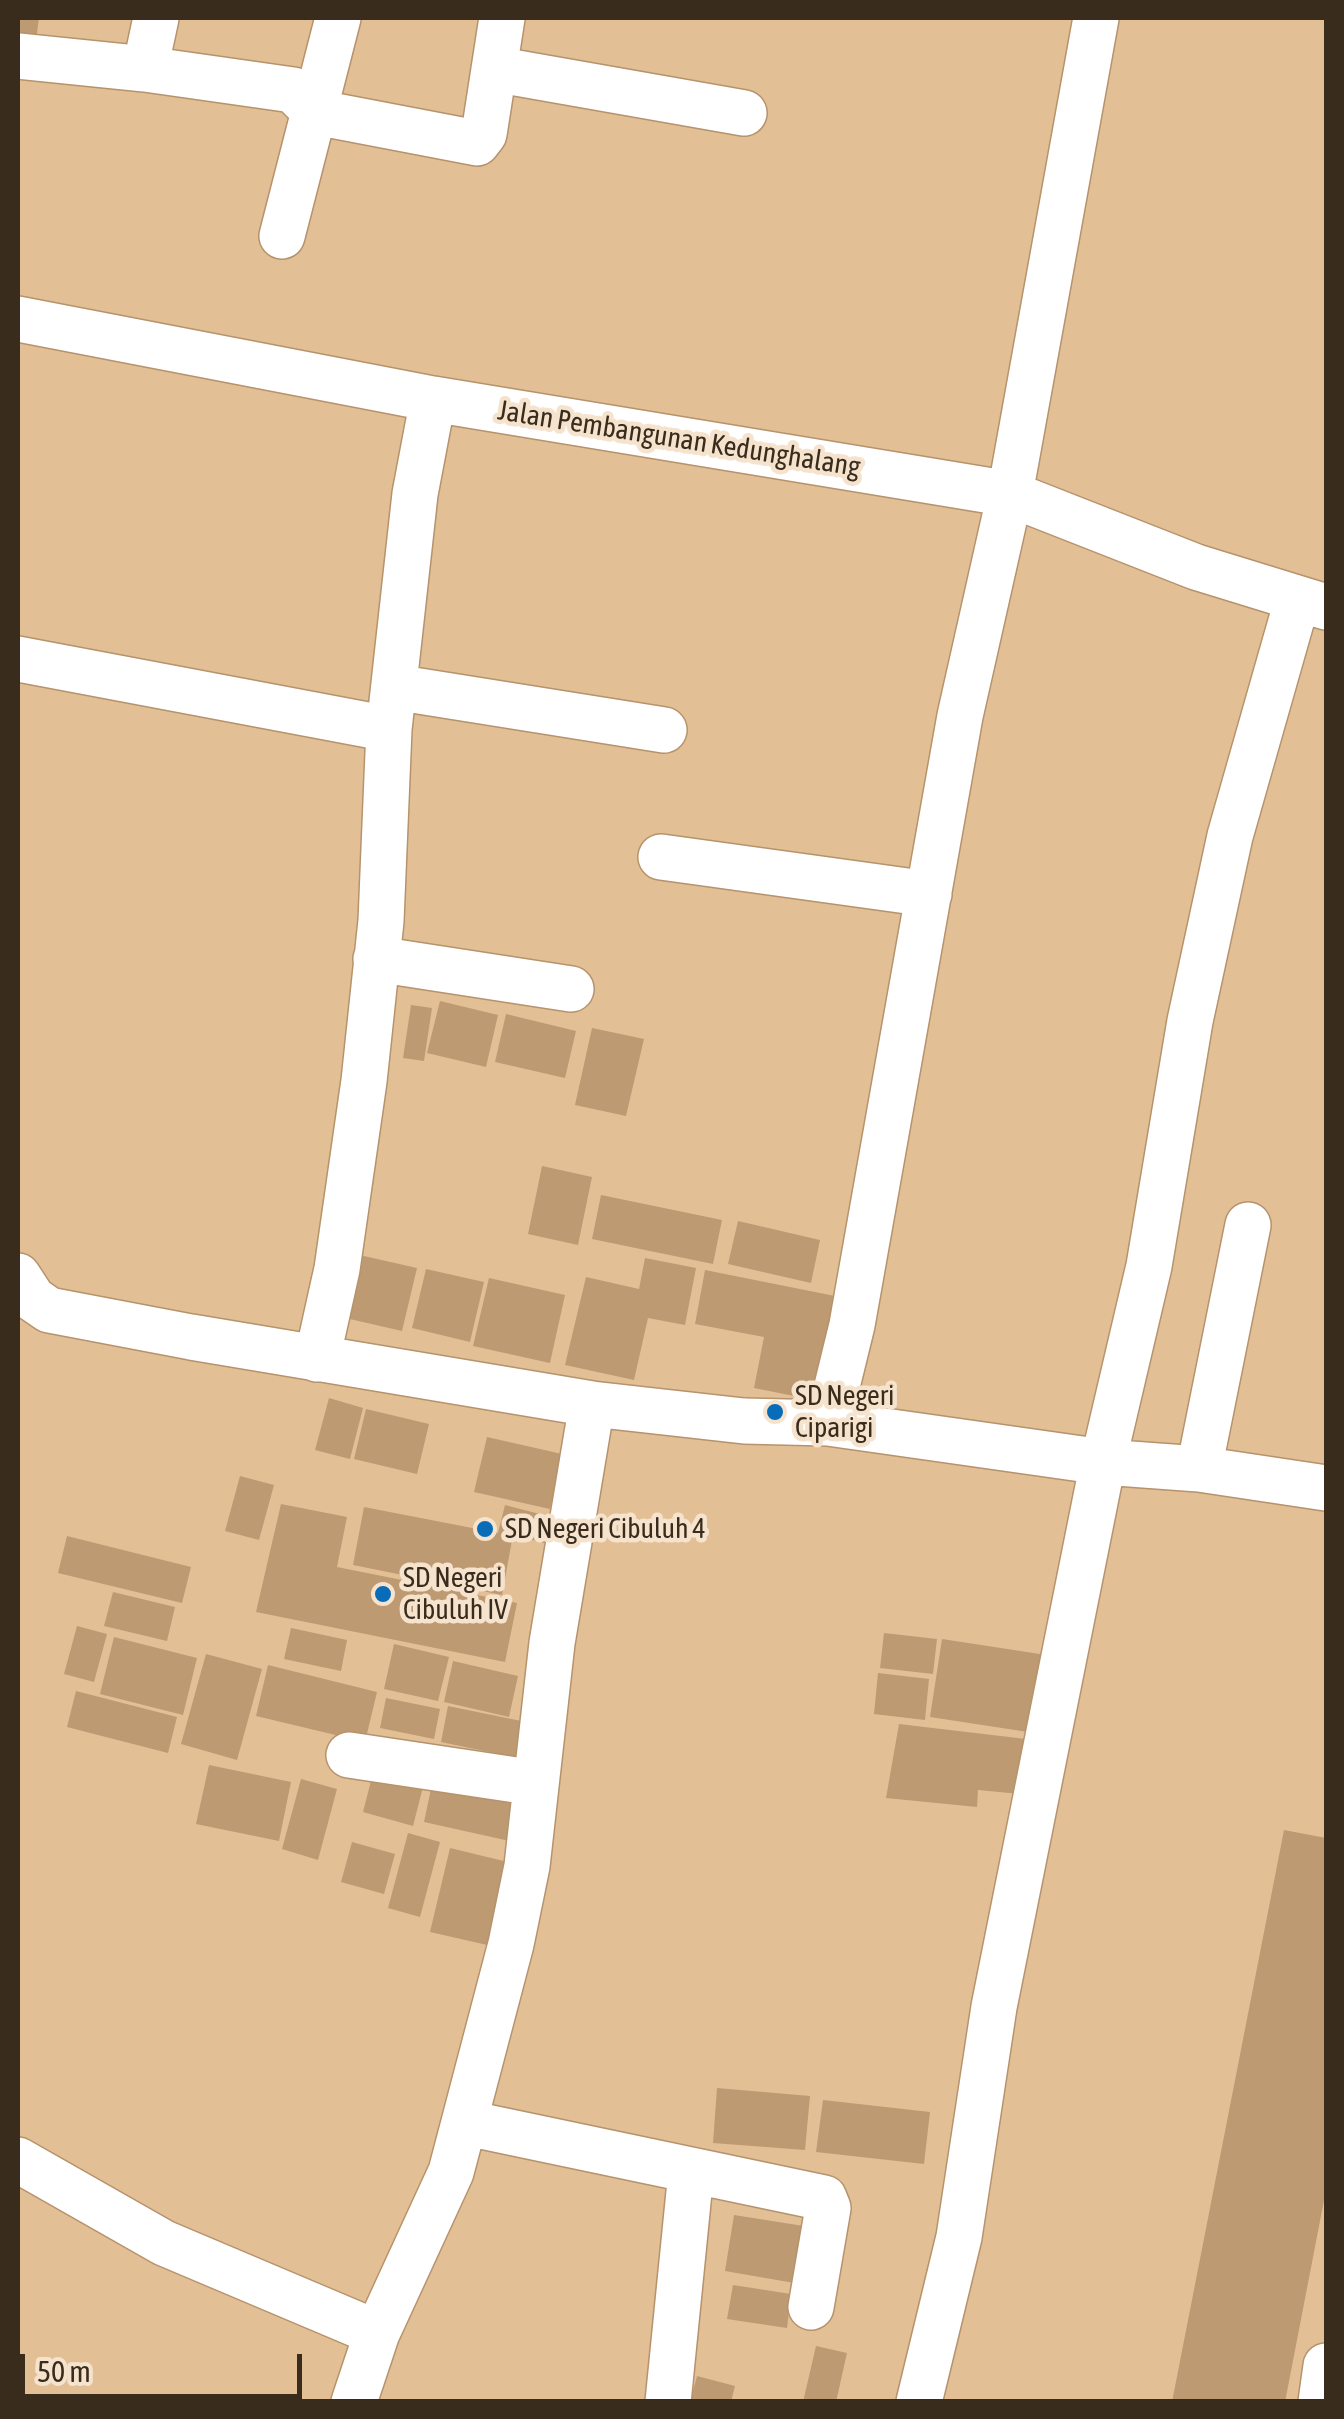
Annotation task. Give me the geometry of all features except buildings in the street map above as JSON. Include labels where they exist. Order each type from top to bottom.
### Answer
[{"type":"street","points":[[145,68],[156,18]]},
{"type":"street","points":[[282,236],[338,18]]},
{"type":"street","points":[[18,56],[145,68],[293,90],[315,112],[477,144],[484,134],[502,18]]},
{"type":"street","points":[[828,1423],[852,1325],[960,716],[1010,494],[1096,18]]},
{"type":"street","points":[[494,69],[744,113]]},
{"type":"street","name":"Jalan Pembangunan Kedunghalang","points":[[18,319],[432,398],[1010,494],[1196,568],[1312,604]]},
{"type":"street","points":[[317,1359],[337,1268],[376,959],[392,708],[415,494],[432,398]]},
{"type":"street","points":[[919,2402],[959,2237],[994,2007],[1103,1462],[1149,1266],[1190,1020],[1230,836],[1312,604]]},
{"type":"street","points":[[18,659],[392,708],[664,730]]},
{"type":"street","points":[[661,857],[929,894]]},
{"type":"street","points":[[376,959],[571,989]]},
{"type":"street","points":[[1199,1468],[1248,1226]]},
{"type":"street","points":[[18,1276],[33,1299],[49,1310],[592,1404],[744,1421],[828,1423],[1103,1462],[1199,1468],[1326,1488]]},
{"type":"street","points":[[354,2402],[377,2333],[430,2223],[466,2122],[523,1886],[552,1643],[592,1404]]},
{"type":"street","points":[[349,1755],[536,1783]]},
{"type":"street","points":[[466,2122],[824,2198],[828,2208],[812,2308]]},
{"type":"street","points":[[18,2160],[164,2243],[377,2333]]},
{"type":"street","points":[[668,2402],[691,2172]]},
{"type":"street","points":[[1321,2402],[1326,2366]]},
{"type":"place","name":"SD Negeri Ciparigi","points":[[775,1412]]},
{"type":"place","name":"SD Negeri Cibuluh 4","points":[[485,1529]]},
{"type":"place","name":"SD Negeri Cibuluh IV","points":[[383,1594]]}]
